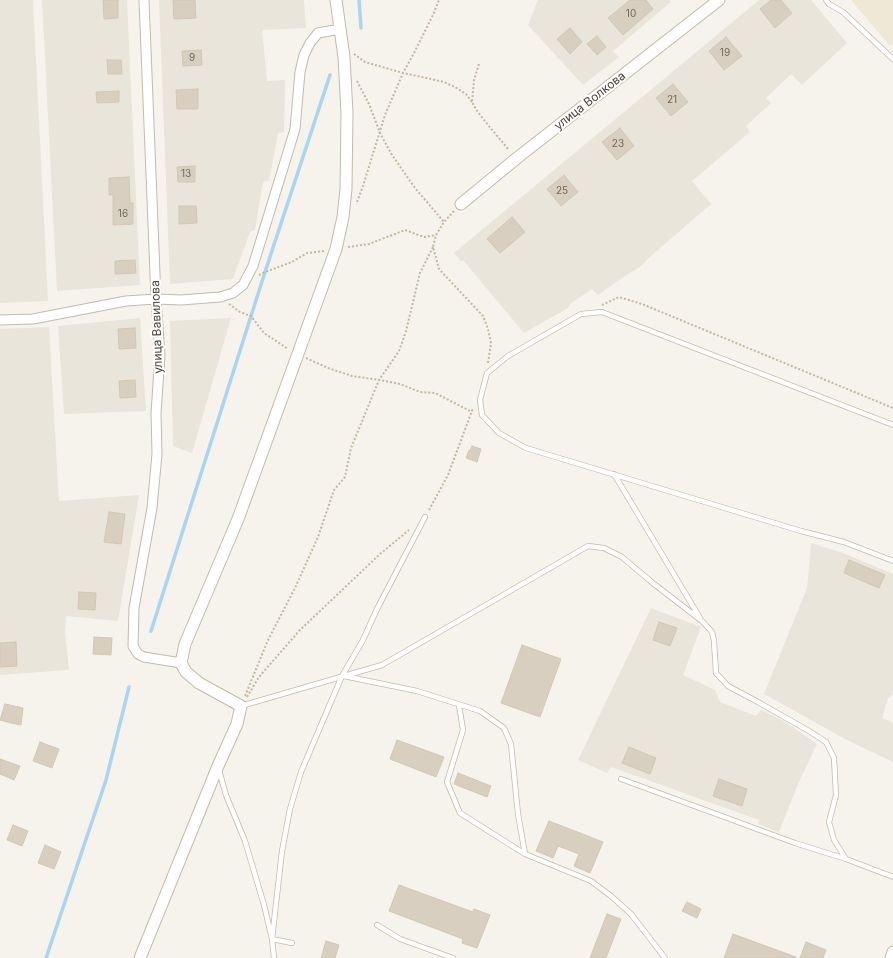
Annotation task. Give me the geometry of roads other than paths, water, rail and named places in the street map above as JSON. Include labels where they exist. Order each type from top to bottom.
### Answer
[{"type":"street","name":"улица Вавилова","points":[[144,0],[156,299],[160,355],[156,412],[157,454],[152,508],[134,608],[133,646],[138,654],[144,657],[182,663]]},
{"type":"street","points":[[140,958],[218,766],[237,724],[241,706],[199,683],[186,672],[182,663],[185,644],[238,519],[336,249],[343,217],[346,189],[347,113],[342,43],[336,0]]},
{"type":"street","name":"улица Волкова","points":[[461,204],[516,158],[716,1]]},
{"type":"street","points":[[0,320],[33,319],[126,301],[156,299],[181,300],[220,297],[233,293],[243,285],[253,266],[295,129],[300,72],[304,55],[310,43],[318,33],[340,29]]},
{"type":"street","points":[[891,958],[893,952]]},
{"type":"lane","points":[[826,0],[829,4],[854,22],[893,59]]},
{"type":"lane","points":[[893,425],[602,312],[581,314],[508,356],[487,373],[480,400],[482,415],[499,433],[526,448],[801,531],[844,542],[893,561]]},
{"type":"lane","points":[[614,474],[702,621]]},
{"type":"lane","points":[[272,939],[282,851],[290,809],[302,772],[342,676],[425,517]]},
{"type":"lane","points":[[241,706],[382,665],[588,546],[604,548],[622,557],[702,621],[712,632],[716,673],[728,686],[826,742],[834,758],[836,795],[829,822],[834,840],[846,859]]},
{"type":"lane","points":[[342,676],[417,692],[480,711],[504,728],[511,744],[518,814],[525,854]]},
{"type":"lane","points":[[459,705],[463,730],[447,782],[460,813],[525,854],[591,881],[631,914],[665,958]]},
{"type":"lane","points":[[218,766],[226,795],[244,841],[264,905],[272,939],[274,958]]},
{"type":"lane","points":[[621,779],[795,843],[846,859],[893,877]]},
{"type":"lane","points":[[377,925],[400,939],[453,958]]},
{"type":"lane","points":[[272,939],[292,943]]},
{"type":"waterway","points":[[359,0],[361,28]]},
{"type":"waterway","points":[[151,631],[265,272],[330,75]]},
{"type":"waterway","points":[[46,958],[106,780],[129,687]]}]
